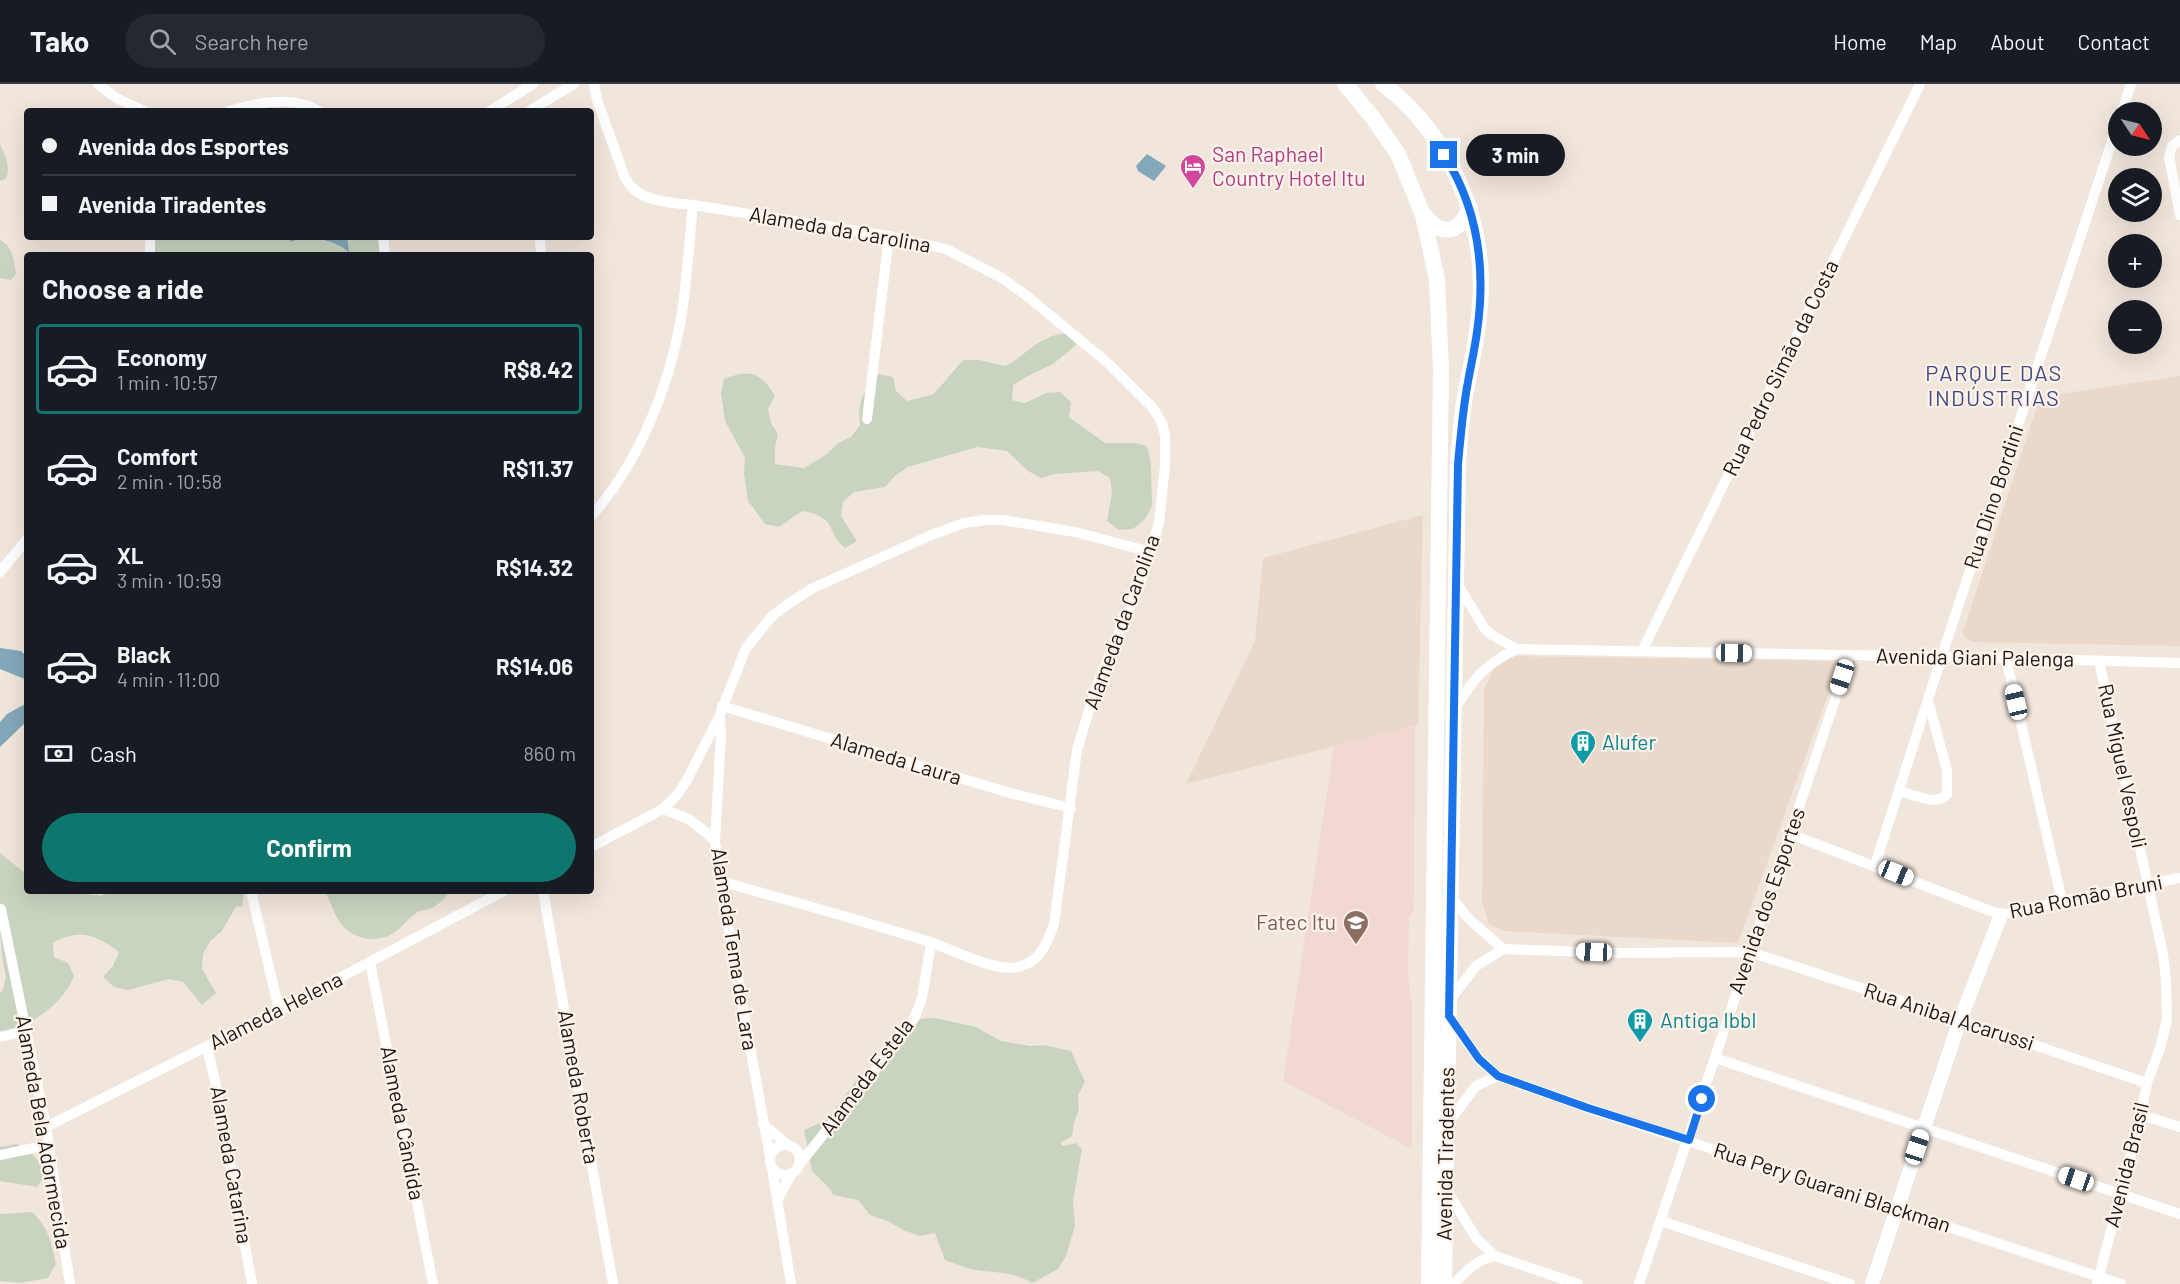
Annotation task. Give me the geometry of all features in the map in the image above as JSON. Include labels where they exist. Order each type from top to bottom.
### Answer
[{"type":"main road","name":"Avenida Tiradentes","points":[[1345,84],[1398,154],[1423,215],[1437,279],[1441,367],[1429,1284]]},
{"type":"main road","name":"Avenida Tiradentes","points":[[1383,84],[1411,109],[1426,127],[1451,166],[1470,208],[1476,230],[1481,285],[1477,333],[1465,398],[1458,464],[1444,1284]]},
{"type":"main road","points":[[1423,215],[1436,227],[1448,230],[1461,223],[1470,208]]},
{"type":"street","points":[[98,84],[116,98],[138,108]]},
{"type":"street","points":[[505,107],[533,84]]},
{"type":"street","points":[[535,108],[574,84]]},
{"type":"street","name":"Alameda da Carolina","points":[[594,84],[597,100],[630,188],[648,199],[889,236],[946,249],[1002,278],[1109,364],[1153,408],[1162,423],[1165,436],[1165,466],[1159,523],[1140,584],[1096,687],[1077,750],[1054,924],[1048,943],[1040,954],[1029,963],[1015,967],[999,966],[932,943],[720,881]]},
{"type":"street","name":"Rua Pedro Simão da Costa","points":[[1642,651],[1920,84]]},
{"type":"street","points":[[2125,102],[2131,84]]},
{"type":"street","points":[[240,108],[254,104],[286,103],[309,105],[314,108]]},
{"type":"street","points":[[2180,140],[2172,146],[2169,158],[2180,215]]},
{"type":"street","name":"Rua Dino Bordini","points":[[1875,865],[2108,153]]},
{"type":"street","points":[[594,512],[635,452],[650,424],[662,392],[681,318],[693,205]]},
{"type":"street","points":[[867,419],[889,236]]},
{"type":"street","name":"Alameda Tema de Lara","points":[[791,1284],[720,881],[715,840],[721,710],[746,648],[772,616],[813,588],[929,536],[964,523],[1003,520],[1038,525],[1151,552]]},
{"type":"street","points":[[0,572],[24,543]]},
{"type":"street","points":[[1456,582],[1490,634],[1517,649]]},
{"type":"street","points":[[1454,710],[1485,668],[1496,659],[1517,649]]},
{"type":"street","name":"Avenida Giani Palenga","points":[[1517,649],[2180,663]]},
{"type":"street","name":"Avenida dos Esportes","points":[[1639,1284],[1850,655]]},
{"type":"street","points":[[2006,658],[2062,901]]},
{"type":"street","name":"Rua Miguel Vespoli","points":[[2099,661],[2163,954],[2167,1020],[2160,1048]]},
{"type":"street","points":[[1899,791],[1933,800],[1940,800],[1947,794],[1947,770],[1928,701]]},
{"type":"street","points":[[594,845],[663,809],[677,795],[687,780],[721,710]]},
{"type":"street","name":"Alameda Laura","points":[[721,710],[1010,793],[1071,808]]},
{"type":"street","points":[[663,809],[688,819],[715,840]]},
{"type":"street","name":"Rua Romão Bruni","points":[[1790,834],[2001,915],[2180,878]]},
{"type":"street","points":[[252,894],[279,1010]]},
{"type":"street","name":"Alameda Helena","points":[[46,1127],[279,1010],[498,894]]},
{"type":"street","name":"Alameda Roberta","points":[[544,894],[613,1284]]},
{"type":"street","points":[[1449,1009],[1463,980],[1476,966],[1503,949],[1468,918],[1450,896]]},
{"type":"street","name":"Alameda Bela Adormecida","points":[[1,909],[46,1127],[70,1284]]},
{"type":"street","points":[[1872,1284],[1960,1020],[2001,915]]},
{"type":"street","name":"Alameda Estela","points":[[795,1169],[896,1044],[915,1017],[922,998],[932,943]]},
{"type":"street","name":"Rua Anibal Acarussi","points":[[1503,949],[1617,953],[1750,952],[2147,1083]]},
{"type":"street","name":"Alameda Cândida","points":[[370,962],[433,1284]]},
{"type":"street","name":"Rua Pery Guarani Blackman","points":[[1449,1009],[1479,1059],[1498,1076],[1588,1108],[1896,1209],[2098,1280],[2121,1284]]},
{"type":"street","points":[[2167,1020],[2180,1019]]},
{"type":"street","points":[[0,1037],[25,1031]]},
{"type":"street","name":"Alameda Catarina","points":[[207,1047],[252,1284]]},
{"type":"street","name":"Avenida Brasil","points":[[2098,1280],[2147,1083],[2160,1048]]},
{"type":"street","points":[[1715,1058],[2180,1214]]},
{"type":"street","points":[[1448,1123],[1476,1086],[1498,1076]]},
{"type":"street","points":[[2141,1114],[2180,1127]]},
{"type":"street","points":[[763,1124],[791,1147],[800,1160],[777,1200]]},
{"type":"street","name":"Alameda Estela","points":[[791,1147],[818,1142]]},
{"type":"street","points":[[0,1155],[48,1145]]},
{"type":"street","points":[[770,1157],[776,1147],[791,1147]]},
{"type":"street","points":[[772,1168],[781,1174],[795,1169]]},
{"type":"street","points":[[1445,1188],[1476,1238],[1495,1256]]},
{"type":"street","points":[[1661,1221],[1851,1284]]},
{"type":"street","points":[[1454,1284],[1478,1261],[1485,1257],[1495,1256],[1578,1284]]},
{"type":"shaded area","points":[[2180,376],[2180,646],[1973,642],[1965,638],[1963,632],[2040,397]]},
{"type":"shaded area","points":[[1423,515],[1418,725],[1186,784],[1255,641],[1263,558]]},
{"type":"shaded area","points":[[1514,656],[1830,661],[1837,670],[1738,943],[1504,931],[1489,924],[1482,902],[1484,689],[1495,666]]},
{"type":"shaded area","name":"Fatec Itu","points":[[1415,726],[1414,912],[1409,916],[1408,975],[1412,1007],[1412,1149],[1283,1081],[1334,746]]},
{"type":"green space","points":[[0,144],[8,170],[6,179],[0,181]]},
{"type":"green space","points":[[0,240],[8,246],[13,259],[16,274],[11,280],[0,278]]},
{"type":"green space","points":[[154,240],[379,240],[380,252],[154,252]]},
{"type":"green space","points":[[1069,333],[1076,345],[1053,364],[1013,385],[1012,400],[1025,403],[1046,393],[1060,392],[1071,402],[1069,417],[1105,443],[1134,443],[1147,446],[1151,463],[1152,506],[1145,519],[1133,529],[1119,530],[1107,521],[1112,493],[1110,478],[1098,471],[1055,474],[1041,478],[1028,471],[1007,451],[977,447],[908,467],[885,487],[854,492],[843,502],[841,516],[857,541],[845,548],[821,517],[802,511],[779,527],[765,524],[748,501],[744,473],[745,458],[725,421],[721,393],[724,379],[747,373],[764,381],[775,396],[768,409],[771,423],[778,434],[775,464],[804,468],[827,454],[838,443],[851,437],[860,425],[859,411],[862,397],[879,374],[893,377],[896,391],[907,401],[934,394],[963,360],[979,360],[1006,366],[1042,341],[1059,334]]},
{"type":"green space","points":[[0,853],[24,872],[24,894],[101,896],[105,894],[244,894],[242,907],[236,906],[222,931],[210,941],[203,954],[202,969],[216,993],[202,1005],[183,982],[169,979],[128,990],[114,987],[103,977],[113,966],[119,952],[95,938],[71,936],[53,943],[54,957],[68,963],[74,976],[62,997],[33,1020],[0,1033],[0,993],[6,977],[0,933]]},
{"type":"green space","points":[[326,894],[447,894],[438,904],[410,917],[401,928],[389,936],[374,939],[359,937],[346,929],[338,920]]},
{"type":"green space","points":[[935,1018],[976,1027],[1001,1041],[1030,1046],[1044,1045],[1071,1051],[1085,1082],[1078,1095],[1079,1109],[1072,1136],[1060,1143],[1063,1146],[1076,1143],[1082,1149],[1073,1202],[1075,1226],[1066,1256],[1058,1269],[1032,1283],[1011,1274],[973,1269],[945,1260],[935,1233],[920,1236],[870,1215],[858,1200],[833,1195],[812,1171],[804,1130],[828,1119],[858,1078],[882,1063],[920,1019]]},
{"type":"green space","points":[[16,1144],[34,1156],[46,1175],[37,1187],[0,1181],[0,1147]]},
{"type":"green space","points":[[32,1212],[46,1230],[56,1264],[48,1278],[20,1283],[0,1281],[0,1214]]},
{"type":"water","points":[[1147,154],[1166,166],[1154,181],[1138,171],[1136,166]]},
{"type":"water","points":[[320,240],[347,240],[349,252],[342,247]]},
{"type":"water","points":[[0,648],[21,651],[24,654],[24,679],[0,669]]},
{"type":"water","points":[[24,705],[24,724],[0,747],[0,722],[7,714]]},
{"type":"place","name":"San Raphael Country Hotel Itu","points":[[1193,190]]},
{"type":"place","name":"Alufer","points":[[1583,766]]},
{"type":"place","name":"Fatec Itu","points":[[1356,946]]},
{"type":"place","name":"Antiga Ibbl","points":[[1640,1044]]},
{"type":"district","name":"PARQUE DAS INDÚSTRIAS","points":[[1994,386]]},
{"type":"route","points":[[1444,155],[1470,208],[1476,230],[1481,285],[1477,333],[1465,398],[1458,464],[1449,1016],[1479,1059],[1498,1076],[1588,1108],[1689,1140],[1702,1099]]}]
